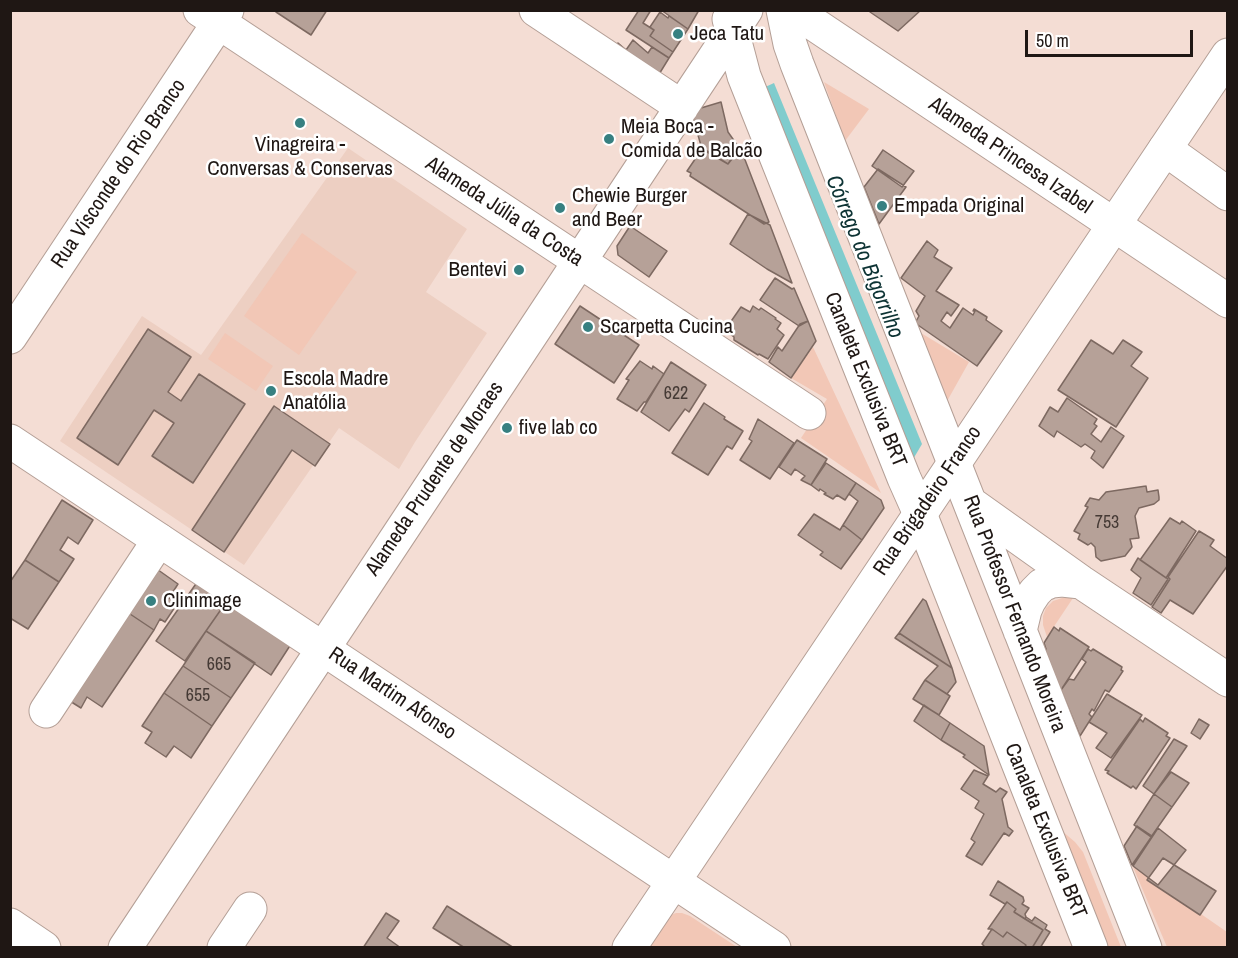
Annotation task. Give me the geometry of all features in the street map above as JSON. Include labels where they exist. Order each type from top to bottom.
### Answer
[{"type":"street","points":[[537,10],[682,107]]},
{"type":"street","name":"Rua Professor Fernando Moreira","points":[[783,10],[790,44],[797,63],[1145,948]]},
{"type":"street","name":"Alameda Princesa Izabel","points":[[794,10],[1227,301]]},
{"type":"street","name":"Alameda Júlia da Costa","points":[[215,15],[580,262],[809,413]]},
{"type":"street","name":"Rua Visconde do Rio Branco","points":[[10,337],[215,15]]},
{"type":"street","name":"Alameda Prudente de Moraes","points":[[124,948],[682,107],[735,18]]},
{"type":"street","name":"Canaleta Exclusiva BRT","points":[[735,18],[744,76],[1091,948]]},
{"type":"street","name":"Rua Brigadeiro Franco","points":[[629,948],[1227,55]]},
{"type":"street","points":[[1165,149],[1227,194]]},
{"type":"street","name":"Rua Martim Afonso","points":[[10,441],[774,948]]},
{"type":"street","points":[[970,503],[1081,582],[1227,680]]},
{"type":"street","points":[[113,582],[153,535]]},
{"type":"street","points":[[46,711],[153,535]]},
{"type":"street","points":[[1020,631],[1029,601],[1042,585],[1062,580],[1081,582]]},
{"type":"street","points":[[224,948],[250,909]]},
{"type":"street","points":[[10,926],[44,948]]},
{"type":"shaded area","points":[[824,82],[869,109],[845,141]]},
{"type":"shaded area","name":"Escola Madre Anatólia","points":[[348,148],[467,229],[426,292],[487,333],[399,469],[339,428],[244,565],[60,441],[142,316],[201,355]]},
{"type":"shaded area","points":[[302,233],[357,272],[299,355],[244,316]]},
{"type":"shaded area","points":[[916,330],[969,362],[946,403]]},
{"type":"shaded area","points":[[225,333],[273,366],[256,391],[208,359]]},
{"type":"shaded area","points":[[813,347],[881,493],[801,438],[827,399],[791,378]]},
{"type":"shaded area","points":[[1073,598],[1047,637],[1043,625],[1046,608],[1053,601]]},
{"type":"shaded area","points":[[1062,831],[1083,852],[1121,947],[1097,947]]},
{"type":"shaded area","points":[[1133,867],[1227,932],[1227,947],[1167,947]]},
{"type":"shaded area","points":[[676,913],[690,916],[737,947],[647,948],[671,915]]},
{"type":"water","points":[[774,83],[922,444],[912,461],[763,88]]},
{"type":"building","points":[[277,10],[327,10],[311,35],[276,12]]},
{"type":"building","points":[[639,10],[651,10],[643,23],[654,30],[650,36],[673,52],[669,58],[626,30]]},
{"type":"building","points":[[661,10],[699,10],[688,29]]},
{"type":"building","points":[[871,10],[921,10],[898,31],[870,12]]},
{"type":"building","points":[[660,12],[688,29],[673,52],[650,36],[654,30],[650,27]]},
{"type":"building","points":[[633,40],[648,53],[652,47],[669,58],[653,84],[609,55],[618,43],[626,50]]},
{"type":"building","points":[[721,102],[728,132],[740,149],[728,164],[702,149],[691,111]]},
{"type":"building","points":[[702,149],[705,153],[707,151],[728,164],[737,150],[739,154],[742,152],[769,222],[764,224],[690,176],[691,173],[687,171]]},
{"type":"building","points":[[883,150],[914,171],[902,187],[872,166]]},
{"type":"building","name":"Empada Original","points":[[878,169],[906,187],[879,224],[864,187]]},
{"type":"building","points":[[748,214],[770,225],[792,283],[730,244]]},
{"type":"building","points":[[630,226],[667,251],[649,277],[618,255],[617,246]]},
{"type":"building","points":[[927,241],[938,250],[934,257],[952,268],[936,291],[959,305],[951,316],[947,312],[941,321],[950,328],[963,308],[973,315],[974,309],[1002,331],[977,366],[915,323],[919,316],[916,311],[925,296],[901,278]]},
{"type":"building","points":[[775,278],[792,289],[794,288],[808,321],[799,326],[760,300]]},
{"type":"building","points":[[580,306],[639,345],[614,383],[555,344]]},
{"type":"building","points":[[753,306],[759,310],[761,308],[781,323],[777,329],[784,335],[768,359],[734,340],[734,337],[725,330],[741,307],[750,312]]},
{"type":"building","points":[[808,321],[816,341],[791,378],[769,362],[778,347],[782,351],[800,324]]},
{"type":"building","points":[[148,329],[191,357],[168,392],[181,401],[199,374],[245,404],[193,483],[152,456],[174,423],[154,410],[118,465],[77,438]]},
{"type":"building","points":[[1091,340],[1113,354],[1123,340],[1142,352],[1131,366],[1148,378],[1116,427],[1058,390]]},
{"type":"building","points":[[640,361],[664,374],[646,402],[637,411],[617,399],[629,380],[626,379]]},
{"type":"building","points":[[671,362],[706,385],[689,412],[685,409],[669,431],[641,412]]},
{"type":"building","points":[[1067,398],[1097,419],[1094,424],[1097,426],[1091,434],[1101,442],[1111,427],[1124,436],[1103,468],[1091,458],[1095,451],[1085,444],[1081,447],[1057,431],[1054,437],[1039,426],[1050,407],[1058,412]]},
{"type":"building","points":[[704,403],[743,431],[732,449],[727,446],[708,475],[672,453]]},
{"type":"building","points":[[274,406],[330,444],[315,466],[292,450],[224,552],[192,530]]},
{"type":"building","points":[[758,419],[794,443],[770,479],[740,460],[752,441],[749,439]]},
{"type":"building","points":[[797,440],[827,459],[811,485],[801,480],[805,476],[795,469],[791,475],[779,467]]},
{"type":"building","points":[[826,463],[856,483],[845,500],[837,495],[833,499],[811,485]]},
{"type":"building","points":[[856,483],[881,500],[884,508],[862,540],[843,525],[858,501],[849,494]]},
{"type":"building","points":[[1146,486],[1147,492],[1158,490],[1159,500],[1154,504],[1139,508],[1135,516],[1139,538],[1130,539],[1132,547],[1125,556],[1101,561],[1096,557],[1095,547],[1091,543],[1088,545],[1078,539],[1080,534],[1074,531],[1088,507],[1085,506],[1090,498],[1099,500],[1106,492]]},
{"type":"building","points":[[62,500],[93,520],[78,544],[68,537],[60,550],[74,559],[59,582],[25,560]]},
{"type":"building","points":[[814,514],[840,530],[843,525],[862,540],[841,569],[820,555],[823,552],[798,535]]},
{"type":"building","points":[[1170,518],[1180,524],[1182,521],[1196,531],[1166,578],[1140,560]]},
{"type":"building","points":[[1199,531],[1214,540],[1210,546],[1228,559],[1228,565],[1193,614],[1170,600],[1161,613],[1152,607],[1170,579],[1168,577]]},
{"type":"building","points":[[1138,558],[1168,579],[1151,605],[1133,593],[1141,578],[1131,570]]},
{"type":"building","points":[[25,560],[59,582],[28,629],[10,618],[10,582]]},
{"type":"building","name":"Clinimage","points":[[154,567],[178,584],[169,598],[177,604],[165,622],[160,619],[154,630],[124,610]]},
{"type":"building","points":[[200,578],[229,598],[185,661],[156,641]]},
{"type":"building","points":[[229,598],[293,641],[271,675],[206,631]]},
{"type":"building","points":[[923,599],[926,601],[952,668],[899,633]]},
{"type":"building","points":[[124,610],[154,630],[102,707],[87,697],[81,708],[65,698]]},
{"type":"building","points":[[1054,627],[1059,631],[1060,628],[1089,647],[1061,690],[1045,652],[1044,643]]},
{"type":"building","points":[[206,631],[255,663],[231,698],[183,666]]},
{"type":"building","points":[[899,633],[952,668],[956,682],[947,694],[925,680],[938,666],[895,638]]},
{"type":"building","points":[[1088,649],[1091,651],[1093,649],[1122,667],[1123,671],[1109,692],[1105,690],[1094,711],[1092,709],[1089,714],[1092,717],[1080,736],[1061,690],[1069,679],[1074,680],[1086,662],[1082,659]]},
{"type":"building","points":[[183,666],[231,698],[212,726],[164,693]]},
{"type":"building","points":[[925,680],[950,696],[939,715],[913,699]]},
{"type":"building","points":[[164,693],[212,726],[191,758],[174,746],[166,757],[145,743],[152,732],[142,726]]},
{"type":"building","points":[[1107,694],[1142,715],[1111,758],[1096,748],[1107,733],[1089,722]]},
{"type":"building","points":[[924,705],[950,723],[941,740],[914,721]]},
{"type":"building","points":[[1145,718],[1168,733],[1166,736],[1170,738],[1136,789],[1105,770],[1140,719],[1143,722]]},
{"type":"building","points":[[1199,719],[1209,725],[1200,739],[1191,733]]},
{"type":"building","points":[[950,723],[984,746],[989,775],[963,757],[965,755],[941,740]]},
{"type":"building","points":[[1174,739],[1187,746],[1154,794],[1143,786]]},
{"type":"building","points":[[974,770],[988,776],[983,784],[996,792],[1000,788],[1007,792],[1002,799],[1008,827],[1013,831],[1009,836],[1004,833],[982,865],[966,856],[975,842],[971,839],[984,814],[975,808],[979,801],[961,789]]},
{"type":"building","points":[[1171,772],[1189,783],[1172,807],[1154,794]]},
{"type":"building","points":[[1154,794],[1172,807],[1151,837],[1134,825]]},
{"type":"building","points":[[1137,826],[1152,836],[1132,865],[1124,846]]},
{"type":"building","points":[[1158,828],[1186,850],[1158,885],[1133,866]]},
{"type":"building","points":[[1163,858],[1216,891],[1200,915],[1147,880]]},
{"type":"building","points":[[998,881],[1023,897],[1022,904],[1029,908],[1025,919],[1014,912],[1016,909],[1007,902],[1005,904],[990,895]]},
{"type":"building","points":[[1007,902],[1016,909],[1014,912],[1043,930],[1032,948],[1024,948],[1026,945],[1007,932],[1003,937],[992,929],[988,929]]},
{"type":"building","points":[[447,906],[514,948],[465,948],[433,928]]},
{"type":"building","points":[[386,913],[399,921],[387,938],[401,948],[363,948]]},
{"type":"building","points":[[1026,917],[1032,921],[1035,917],[1047,925],[1045,929],[1050,932],[1040,948],[1032,948],[1043,930],[1025,919]]},
{"type":"building","points":[[992,929],[1003,937],[1007,932],[1026,945],[1024,948],[983,948],[982,944]]},
{"type":"place","name":"Jeca Tatu","points":[[678,34]]},
{"type":"place","name":"Vinagreira - Conversas & Conservas","points":[[300,123]]},
{"type":"place","name":"Meia Boca - Comida de Balcão","points":[[609,139]]},
{"type":"place","name":"Empada Original","points":[[882,206]]},
{"type":"place","name":"Chewie Burger and Beer","points":[[560,208]]},
{"type":"place","name":"Bentevi","points":[[519,270]]},
{"type":"place","name":"Scarpetta Cucina","points":[[588,327]]},
{"type":"place","name":"Escola Madre Anatólia","points":[[271,391]]},
{"type":"place","name":"five lab co","points":[[507,428]]},
{"type":"place","name":"Clinimage","points":[[151,601]]},
{"type":"water label","name":"Córrego do Bigorrilho","points":[[864,257]]}]
